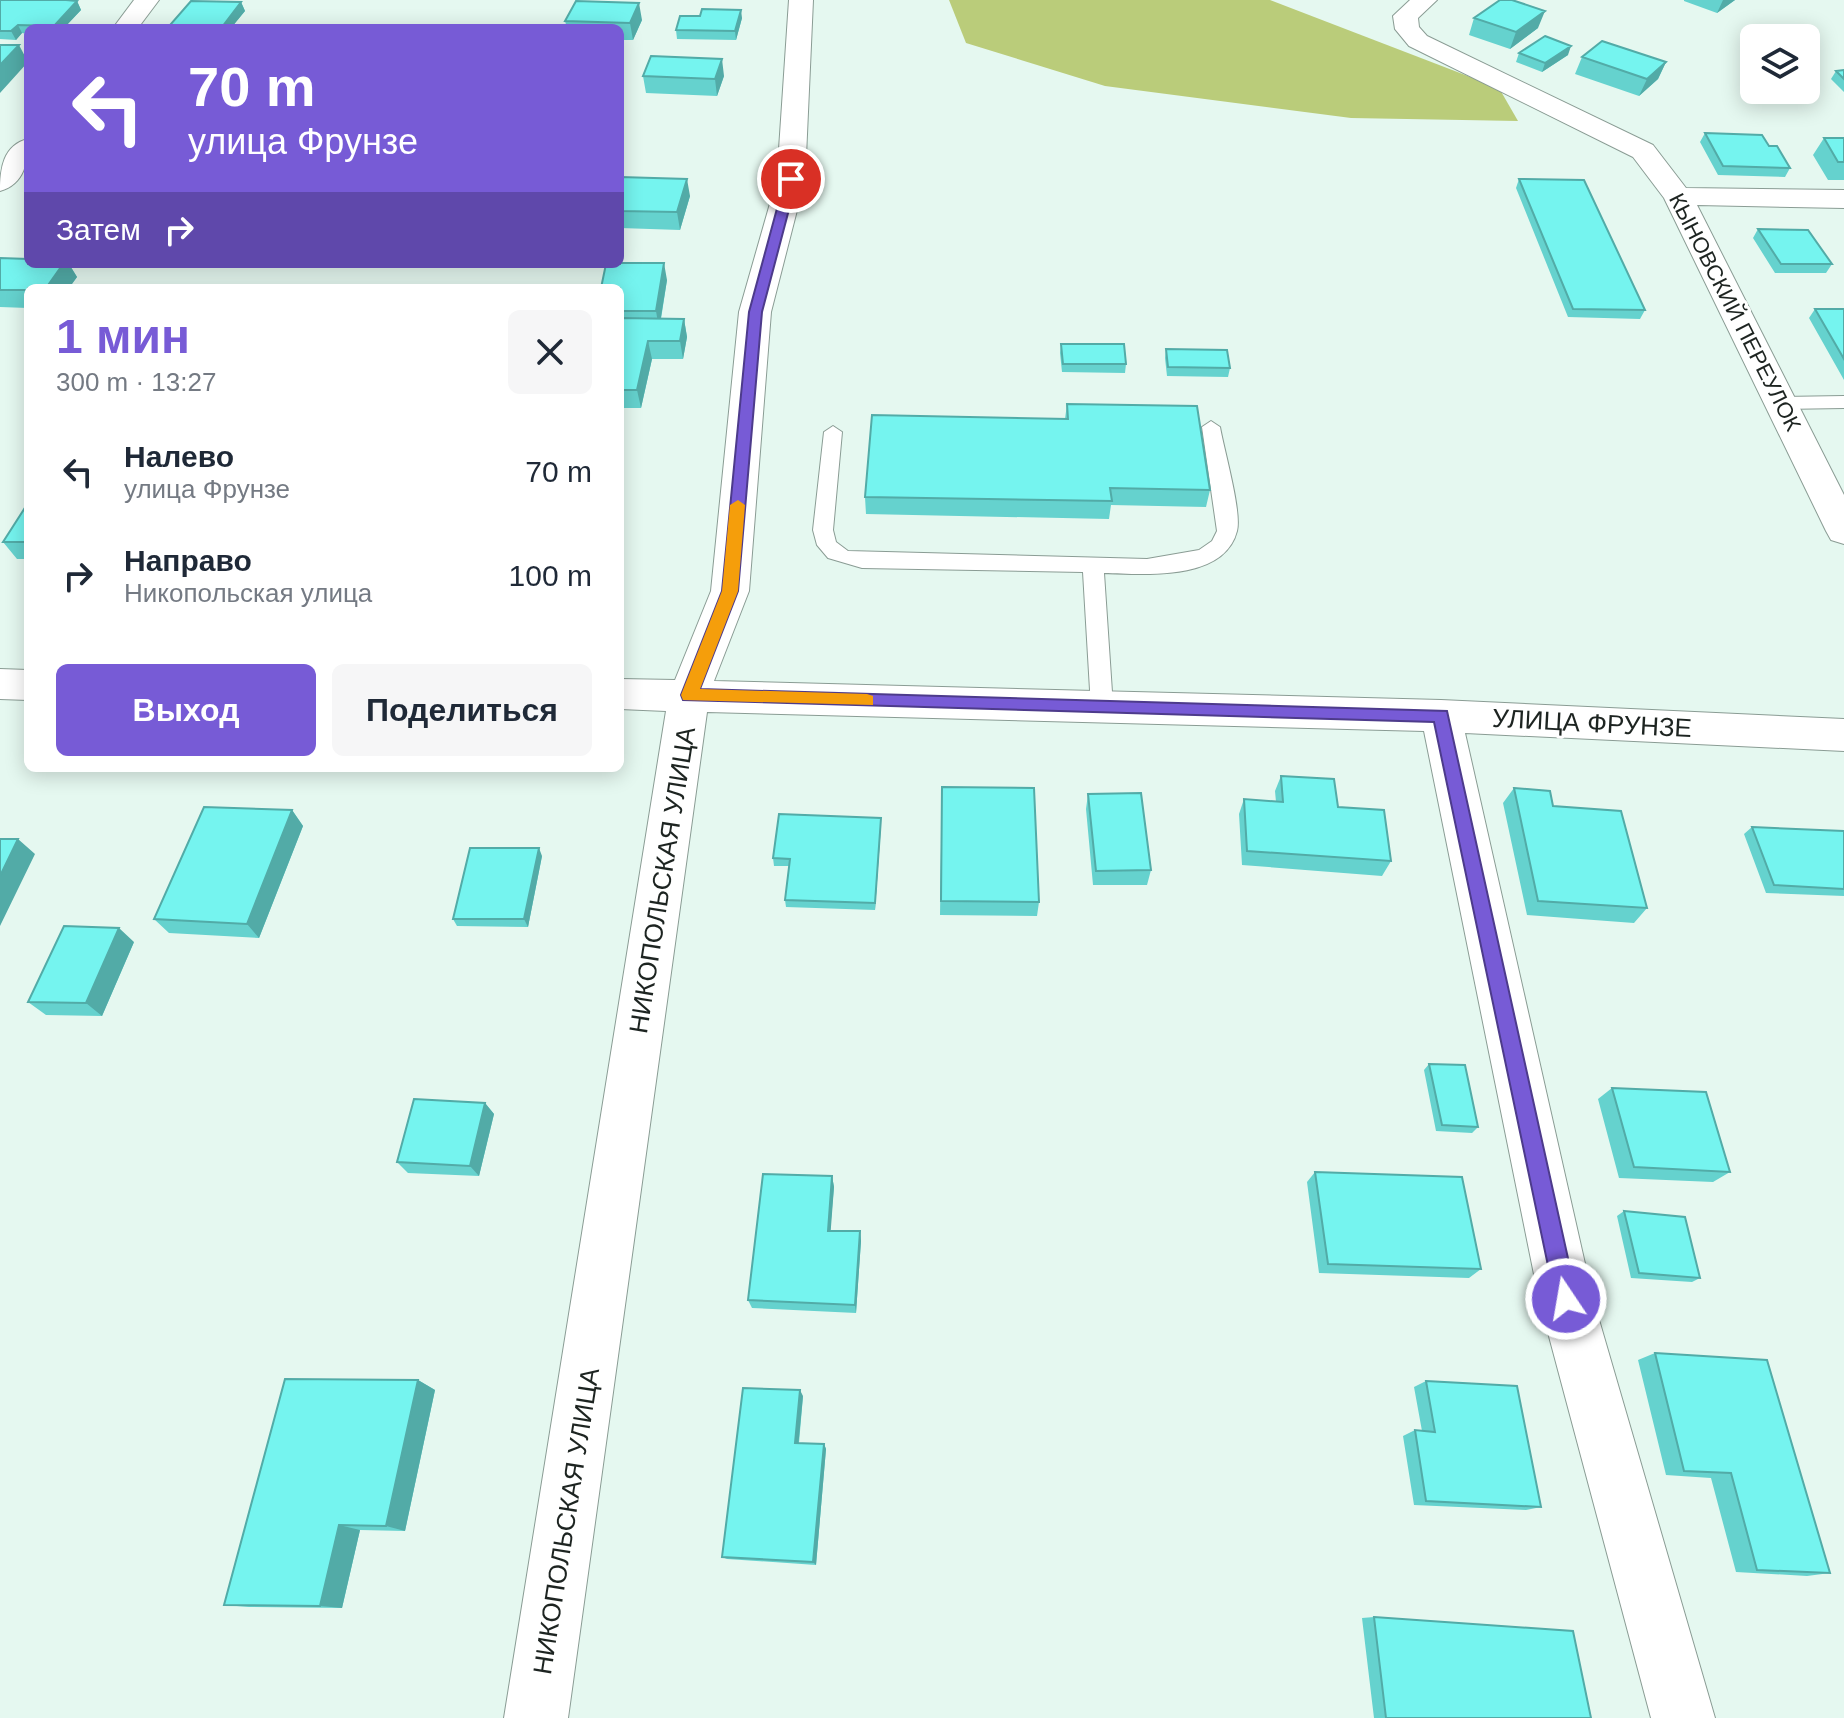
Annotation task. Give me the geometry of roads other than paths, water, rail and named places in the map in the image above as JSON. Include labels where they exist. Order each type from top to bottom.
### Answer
[{"type":"street","points":[[128,24],[147,0]]},
{"type":"street","name":"НИКОПОЛЬСКАЯ УЛИЦА","points":[[536,1718],[689,695],[730,591],[755,312],[791,179],[801,0]]},
{"type":"street","name":"КЫНОВСКИЙ ПЕРЕУЛОК","points":[[1425,0],[1405,16],[1407,29],[1418,41],[1643,151],[1678,196],[1844,531]]},
{"type":"street","points":[[0,182],[24,152]]},
{"type":"street","points":[[1678,196],[1844,199]]},
{"type":"street","points":[[0,684],[24,685]]},
{"type":"street","name":"УЛИЦА ФРУНЗЕ","points":[[624,694],[1441,716],[1844,735]]},
{"type":"street","points":[[1441,716],[1566,1299],[1683,1718]]},
{"type":"lane","points":[[1782,403],[1844,402]]},
{"type":"lane","points":[[833,432],[823,530],[825,544],[839,558],[1163,566],[1189,562],[1216,550],[1227,530],[1211,427]]},
{"type":"lane","points":[[1093,565],[1102,707]]}]
